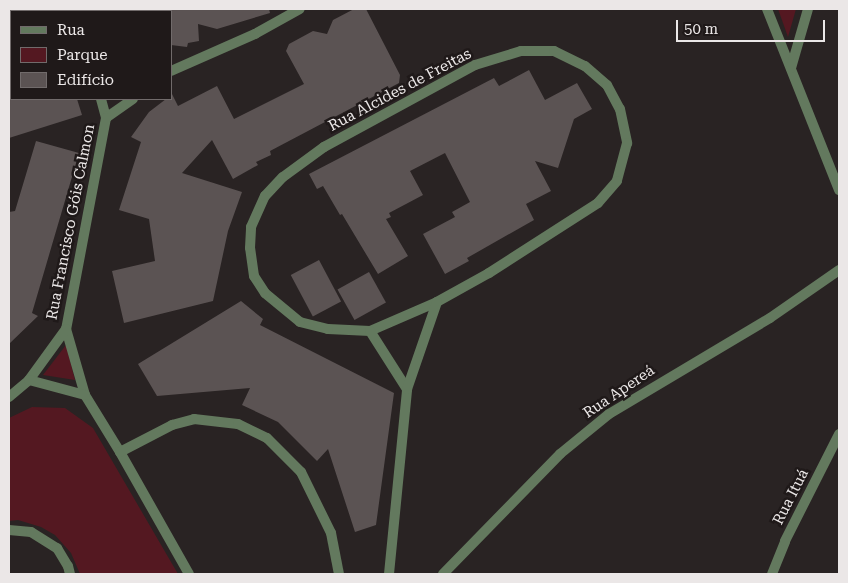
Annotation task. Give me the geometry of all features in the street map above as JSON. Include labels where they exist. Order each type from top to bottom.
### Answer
[{"type":"street","points":[[173,67],[255,34],[300,9]]},
{"type":"street","points":[[768,9],[839,190]]},
{"type":"street","points":[[791,68],[808,9]]},
{"type":"street","name":"Rua Alcides de Freitas","points":[[521,51],[554,51],[585,66],[607,85],[620,109],[627,143],[617,181],[598,203],[489,272],[437,302],[370,331],[328,329],[300,322],[265,293],[254,276],[250,248],[251,227],[265,196],[283,177],[324,147],[475,66],[521,51]]},
{"type":"street","points":[[101,100],[106,118]]},
{"type":"street","name":"Rua Francisco Góis Calmon","points":[[132,100],[106,118],[66,329],[85,395],[120,452],[189,574]]},
{"type":"street","name":"Rua Apereá","points":[[443,574],[560,454],[609,414],[770,318],[839,270]]},
{"type":"street","points":[[389,574],[407,389],[437,302]]},
{"type":"street","points":[[9,397],[29,380],[66,329]]},
{"type":"street","points":[[370,331],[407,389]]},
{"type":"street","points":[[29,380],[85,395]]},
{"type":"street","points":[[120,452],[172,424],[194,419],[238,424],[267,438],[301,472],[331,533],[339,574]]},
{"type":"street","name":"Rua Ituá","points":[[772,574],[785,541],[839,434]]},
{"type":"street","points":[[9,530],[31,532],[57,548],[68,566],[70,574]]},
{"type":"green space","points":[[778,9],[796,9],[788,37]]},
{"type":"green space","points":[[66,345],[75,380],[43,375]]},
{"type":"green space","points":[[32,407],[65,408],[93,428],[178,574],[80,574],[71,553],[55,535],[41,527],[18,520],[9,521],[9,418]]},
{"type":"building","points":[[269,9],[270,13],[217,29],[198,24],[199,41],[188,43],[187,47],[172,45],[172,10],[162,10]]},
{"type":"building","points":[[354,9],[366,9],[400,75],[399,83],[270,151],[271,155],[256,162],[258,165],[233,179],[212,140],[182,173],[242,192],[228,231],[213,301],[124,323],[112,271],[155,261],[149,219],[119,210],[141,142],[131,137],[149,112],[165,100],[172,100],[172,94],[178,106],[217,86],[234,119],[304,84],[286,51],[289,44],[313,31],[327,34],[333,20]]},
{"type":"building","points":[[529,70],[545,100],[577,83],[592,109],[574,119],[558,168],[535,161],[551,191],[526,204],[534,220],[467,258],[469,261],[445,274],[423,234],[455,217],[452,212],[470,202],[445,153],[410,171],[423,195],[389,213],[391,217],[386,219],[408,256],[378,274],[323,186],[317,189],[309,174],[494,78],[499,86]]},
{"type":"building","points":[[9,99],[77,100],[82,115],[9,138]]},
{"type":"building","points":[[36,141],[79,153],[32,313],[38,316],[9,344],[9,212],[15,211]]},
{"type":"building","points":[[319,260],[341,301],[313,317],[291,275]]},
{"type":"building","points":[[369,272],[386,303],[354,320],[338,289]]},
{"type":"building","points":[[241,301],[263,319],[260,325],[394,393],[376,525],[355,532],[328,449],[317,461],[278,422],[242,405],[250,388],[157,396],[138,364]]}]
